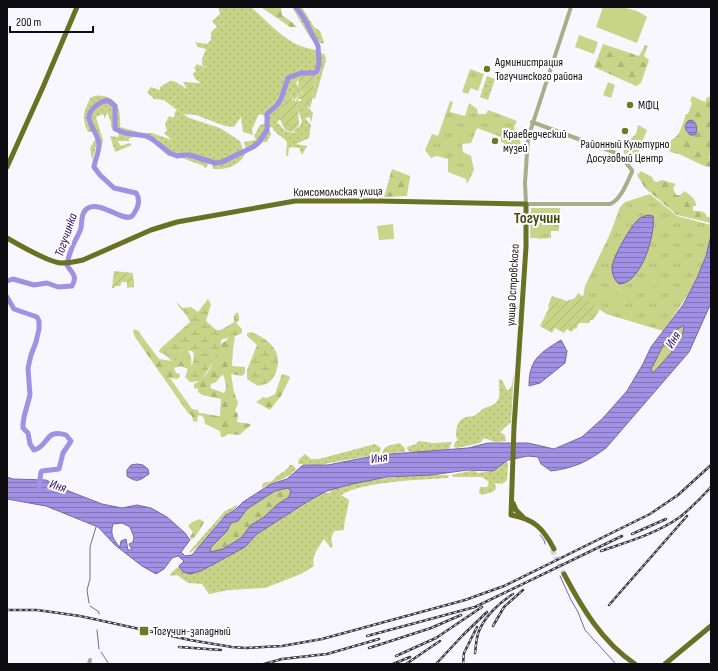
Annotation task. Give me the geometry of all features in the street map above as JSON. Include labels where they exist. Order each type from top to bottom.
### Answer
[{"type":"main road","points":[[7,167],[77,7]]},
{"type":"main road","name":"Комсомольская улица","points":[[7,238],[51,260],[61,263],[83,260],[151,230],[177,222],[295,201],[526,204]]},
{"type":"main road","name":"улица Островского","points":[[526,204],[526,247],[514,427],[512,498],[516,510],[527,519],[534,522],[543,531],[553,549]]},
{"type":"main road","points":[[565,573],[586,614],[608,641],[635,664]]},
{"type":"main road","points":[[665,664],[711,626]]},
{"type":"street","name":"улица Островского","points":[[526,204],[525,183],[528,138],[532,122],[572,7]]},
{"type":"street","name":"Комсомольская улица","points":[[526,204],[610,204],[614,202],[625,186],[632,172],[632,170],[619,155],[611,151],[532,122]]},
{"type":"green space","points":[[218,7],[251,7],[292,42],[319,51],[325,55],[326,60],[315,99],[313,97],[316,74],[299,78],[296,84],[301,89],[302,93],[298,95],[294,101],[291,94],[282,118],[277,122],[285,131],[295,133],[294,130],[300,126],[302,120],[298,111],[298,101],[302,101],[313,113],[311,123],[310,117],[305,118],[311,125],[309,138],[296,144],[307,146],[302,155],[299,148],[291,147],[289,148],[288,156],[286,156],[287,142],[275,132],[272,127],[268,128],[271,134],[267,142],[263,142],[255,149],[245,147],[244,142],[256,140],[254,136],[260,125],[265,123],[265,116],[259,114],[252,129],[253,135],[243,132],[241,117],[234,127],[225,126],[196,115],[183,114],[189,118],[220,128],[240,141],[245,155],[239,162],[228,168],[213,169],[212,164],[208,164],[205,169],[204,166],[182,158],[168,156],[156,145],[159,140],[146,135],[129,138],[129,141],[117,141],[121,146],[129,143],[132,145],[115,152],[110,136],[118,137],[119,134],[111,127],[111,122],[107,112],[105,119],[103,114],[96,117],[103,140],[101,148],[99,140],[92,160],[90,148],[97,137],[92,132],[88,132],[84,115],[90,98],[98,95],[113,100],[116,103],[120,116],[120,127],[142,133],[152,133],[172,140],[164,133],[167,130],[165,124],[169,116],[174,118],[177,110],[164,100],[154,99],[147,92],[151,87],[160,90],[160,87],[171,81],[176,82],[187,89],[183,82],[201,83],[195,79],[193,74],[196,71],[194,68],[197,64],[206,68],[202,65],[202,59],[206,49],[198,47],[195,42],[207,44],[211,40],[211,32],[217,27],[212,21],[220,14]]},
{"type":"green space","points":[[261,7],[283,7],[281,9],[282,15],[297,27],[290,27]]},
{"type":"green space","points":[[292,7],[302,7],[314,27],[320,31],[324,42],[323,44],[312,40]]},
{"type":"green space","points":[[603,7],[632,9],[647,17],[637,43],[596,27]]},
{"type":"green space","points":[[579,35],[598,42],[594,54],[575,47]]},
{"type":"green space","points":[[603,44],[639,56],[645,45],[648,46],[644,56],[649,60],[641,83],[636,86],[594,67]]},
{"type":"green space","points":[[470,69],[484,74],[478,91],[471,88],[468,94],[462,92]]},
{"type":"green space","points":[[302,74],[316,74],[313,97],[310,108],[302,104],[301,99],[298,99],[299,125],[292,132],[285,130],[280,120],[280,115],[284,105],[292,94],[292,100],[296,101],[298,95],[303,93],[298,86],[299,78]]},
{"type":"green space","points":[[487,76],[495,79],[488,100],[480,97]]},
{"type":"green space","points":[[608,82],[615,85],[611,98],[603,95]]},
{"type":"green space","points":[[692,96],[705,102],[707,97],[711,97],[711,156],[709,156],[711,167],[704,166],[679,154],[670,152],[669,144],[679,133],[692,103],[690,101]]},
{"type":"green space","points":[[450,101],[453,102],[450,112],[465,116],[469,103],[477,109],[478,114],[486,114],[488,110],[517,121],[514,127],[518,135],[520,135],[521,152],[509,152],[508,147],[501,142],[501,137],[477,128],[471,143],[462,144],[463,152],[471,156],[474,170],[467,184],[466,179],[448,172],[448,159],[437,156],[431,158],[425,150],[432,134],[438,136]]},
{"type":"green space","points":[[638,125],[647,130],[636,158],[624,153],[623,146],[636,134]]},
{"type":"green space","points":[[392,169],[410,176],[407,196],[384,197]]},
{"type":"green space","points":[[641,171],[652,177],[654,181],[657,182],[662,180],[676,184],[673,188],[676,195],[680,195],[685,191],[695,201],[696,206],[693,206],[693,211],[702,211],[707,217],[711,217],[711,223],[677,215],[645,188],[637,175]]},
{"type":"green space","points":[[650,194],[677,216],[711,225],[707,254],[702,268],[680,307],[663,331],[606,314],[583,297],[585,286],[610,234],[620,207],[625,202]]},
{"type":"green space","points":[[531,208],[560,208],[559,231],[551,231],[551,238],[530,238]]},
{"type":"green space","points":[[393,224],[394,239],[379,240],[377,226]]},
{"type":"green space","points":[[654,270],[661,274],[651,296],[643,292]]},
{"type":"green space","points":[[114,271],[133,273],[134,287],[127,288],[127,282],[122,282],[120,286],[115,286],[112,288]]},
{"type":"green space","points":[[632,288],[637,294],[629,300],[624,295],[624,303],[611,303],[611,294],[624,294]]},
{"type":"green space","points":[[578,293],[600,309],[593,320],[590,320],[589,323],[579,323],[576,329],[574,328],[572,332],[567,329],[564,333],[555,328],[552,333],[540,326],[549,308],[548,306],[552,296],[567,301],[575,298]]},
{"type":"green space","points":[[208,299],[211,304],[206,321],[216,330],[221,330],[234,322],[233,317],[237,312],[239,315],[239,320],[236,323],[242,329],[242,333],[233,337],[222,339],[214,360],[201,381],[190,382],[185,377],[188,369],[193,363],[194,354],[192,351],[182,350],[179,353],[178,360],[172,361],[164,354],[159,352],[160,349],[190,322],[176,302],[183,308],[191,307],[198,312]]},
{"type":"green space","points":[[683,326],[682,338],[659,368],[653,373],[651,369],[667,339]]},
{"type":"green space","points":[[134,329],[139,331],[159,359],[172,361],[182,350],[188,350],[191,360],[190,367],[188,369],[181,366],[174,368],[176,373],[180,374],[180,377],[177,379],[170,378],[192,409],[198,410],[199,413],[220,416],[221,399],[202,395],[198,392],[198,389],[194,388],[194,384],[207,373],[219,345],[227,340],[228,337],[235,337],[232,366],[245,367],[245,373],[242,376],[231,374],[234,392],[238,403],[235,411],[238,414],[237,422],[251,424],[250,426],[239,435],[228,434],[221,437],[220,431],[205,424],[204,418],[200,415],[198,416],[197,422],[193,421],[192,416],[188,413],[133,332]],"holes":[[[223,374],[226,386],[224,393],[210,388],[211,384],[216,382]]]},
{"type":"green space","points":[[251,332],[268,342],[273,347],[278,358],[278,365],[273,378],[267,383],[258,386],[247,379],[247,370],[257,345],[247,336],[247,333]]},
{"type":"green space","points":[[514,372],[511,422],[500,432],[505,435],[506,441],[495,442],[484,438],[480,443],[457,448],[454,447],[455,442],[458,440],[456,434],[459,422],[463,418],[478,414],[495,403],[498,400],[499,395],[499,379],[502,380],[507,390],[509,390],[512,385]]},
{"type":"green space","points":[[282,374],[289,376],[290,378],[281,396],[270,410],[256,402],[263,397],[267,398],[275,394]]},
{"type":"green space","points":[[419,441],[433,443],[452,442],[449,449],[411,453],[407,449],[407,447],[416,444]]},
{"type":"green space","points":[[400,443],[405,448],[405,452],[382,454],[386,447]]},
{"type":"green space","points":[[375,444],[381,448],[379,454],[319,465],[298,464],[299,459],[305,454],[311,459],[319,459]]},
{"type":"green space","points":[[506,461],[508,463],[507,480],[502,484],[495,483],[496,489],[491,493],[482,495],[479,493],[480,487],[487,487],[489,482],[482,477],[453,477],[451,475],[474,470],[478,473],[493,471]]},
{"type":"green space","points":[[290,465],[293,465],[296,469],[289,476],[262,488],[263,483],[272,481]]},
{"type":"green space","points":[[431,475],[449,475],[448,478],[378,484],[351,490],[341,495],[349,500],[344,530],[334,531],[331,539],[333,546],[331,548],[324,539],[315,555],[313,562],[314,566],[301,574],[265,588],[229,590],[209,594],[202,584],[188,583],[177,575],[170,576],[171,573],[179,566],[183,572],[190,574],[201,571],[245,547],[257,534],[310,500],[324,493],[329,493],[336,488],[361,481]]},
{"type":"green space","points":[[287,488],[291,490],[289,497],[278,504],[264,517],[251,525],[241,538],[223,549],[210,552],[211,547],[227,531],[231,523],[238,521],[247,509],[275,491]]},
{"type":"green space","points":[[237,505],[237,507],[221,519],[201,545],[190,553],[189,552],[225,511]]},
{"type":"green space","points":[[200,519],[204,522],[197,534],[191,540],[190,537],[193,532],[188,526],[192,522]]},
{"type":"water","points":[[692,120],[696,127],[695,135],[690,135],[686,129],[688,121]]},
{"type":"water","points":[[648,215],[653,216],[653,224],[652,234],[645,257],[634,276],[627,282],[619,284],[612,272],[613,262],[627,234],[636,222]]},
{"type":"water","name":"Иня","points":[[711,235],[711,303],[689,352],[606,448],[586,461],[574,466],[551,471],[541,464],[538,457],[528,456],[508,460],[493,471],[468,470],[431,475],[387,477],[327,491],[310,500],[257,534],[245,547],[201,571],[190,574],[183,572],[179,566],[184,561],[178,556],[172,558],[164,569],[156,574],[142,566],[115,545],[98,527],[46,506],[7,499],[7,477],[13,479],[46,480],[102,504],[122,508],[137,505],[151,508],[167,517],[185,533],[190,540],[181,552],[185,556],[192,555],[225,516],[236,509],[243,502],[271,484],[287,479],[303,465],[328,465],[378,455],[468,448],[488,443],[528,443],[554,449],[582,437],[603,418],[627,391],[651,347],[683,305],[697,278],[706,256]],"holes":[[[683,326],[682,338],[676,343],[671,353],[653,373],[651,369],[667,339]],[[287,488],[291,490],[289,497],[278,504],[264,517],[251,525],[241,538],[223,549],[210,552],[211,547],[227,531],[231,523],[238,521],[247,509],[275,491]],[[122,523],[130,527],[134,537],[133,542],[129,544],[132,550],[128,550],[126,539],[121,541],[120,547],[116,542],[112,534],[113,524]]]},
{"type":"water","points":[[561,340],[567,351],[565,363],[540,383],[529,386],[531,369],[537,358]]},
{"type":"water","points":[[131,465],[143,465],[148,469],[149,474],[140,480],[133,480],[127,476],[127,470]]},
{"type":"waterway","name":"Тогучинка","points":[[7,281],[13,279],[34,285],[47,283],[58,287],[72,286],[74,277],[67,265],[69,255],[81,229],[84,212],[88,208],[100,207],[124,217],[128,217],[132,216],[136,210],[138,206],[138,196],[136,193],[114,188],[94,167],[99,145],[96,134],[89,120],[89,115],[101,102],[109,101],[115,106],[115,129],[125,133],[146,136],[170,153],[177,156],[190,155],[215,163],[222,162],[253,147],[259,142],[267,130],[267,114],[281,99],[288,78],[301,73],[314,73],[317,71],[319,63],[318,46],[304,18],[296,7]]},
{"type":"waterway","name":"Тогучинка","points":[[7,297],[14,309],[37,317],[39,321],[36,342],[28,368],[30,395],[23,425],[23,428],[28,433],[30,444],[34,450],[39,448],[48,438],[59,433],[66,435],[71,441],[63,453],[59,469],[41,472],[39,486]]},
{"type":"waterway","points":[[89,603],[87,590],[90,579],[90,547],[96,527]]},
{"type":"waterway","points":[[540,535],[545,544]]},
{"type":"waterway","points":[[560,576],[578,612],[585,630],[616,664]]},
{"type":"waterway","points":[[90,606],[99,612],[99,614]]},
{"type":"waterway","points":[[97,630],[99,649]]},
{"type":"waterway","points":[[101,652],[109,664]]},
{"type":"tunnel","points":[[552,550],[564,574]]},
{"type":"railway","points":[[7,610],[37,610],[80,616],[190,640],[232,647],[246,648],[282,646],[322,639],[465,600],[504,586],[650,514],[678,495],[711,465]]},
{"type":"railway","points":[[601,551],[641,537],[671,523],[688,510],[711,487]]},
{"type":"railway","points":[[609,605],[687,516]]},
{"type":"railway","points":[[632,534],[666,519]]},
{"type":"railway","points":[[367,636],[475,607],[622,536]]},
{"type":"railway","points":[[493,626],[504,607],[523,590]]},
{"type":"railway","points":[[475,653],[478,634],[485,620],[498,605],[513,594]]},
{"type":"railway","points":[[396,656],[436,638],[482,607]]},
{"type":"railway","points":[[436,664],[487,612]]},
{"type":"railway","points":[[369,648],[431,628],[461,615]]},
{"type":"railway","points":[[463,664],[464,653],[477,627]]},
{"type":"railway","points":[[264,664],[282,659],[327,654],[379,639]]},
{"type":"railway","points":[[406,664],[440,641]]},
{"type":"railway","points":[[179,647],[221,650]]},
{"type":"railway","points":[[393,664],[410,657]]},
{"type":"place","name":"Администрация Тогучинского района","points":[[487,69]]},
{"type":"place","name":"МФЦ","points":[[630,105]]},
{"type":"place","name":"Районный Культурно Досуговый Центр","points":[[625,131]]},
{"type":"place","name":"Краеведческий музей","points":[[495,141]]},
{"type":"place","name":"Тогучин-западный","points":[[144,631]]},
{"type":"district","name":"Тогучин","points":[[537,218]]}]
